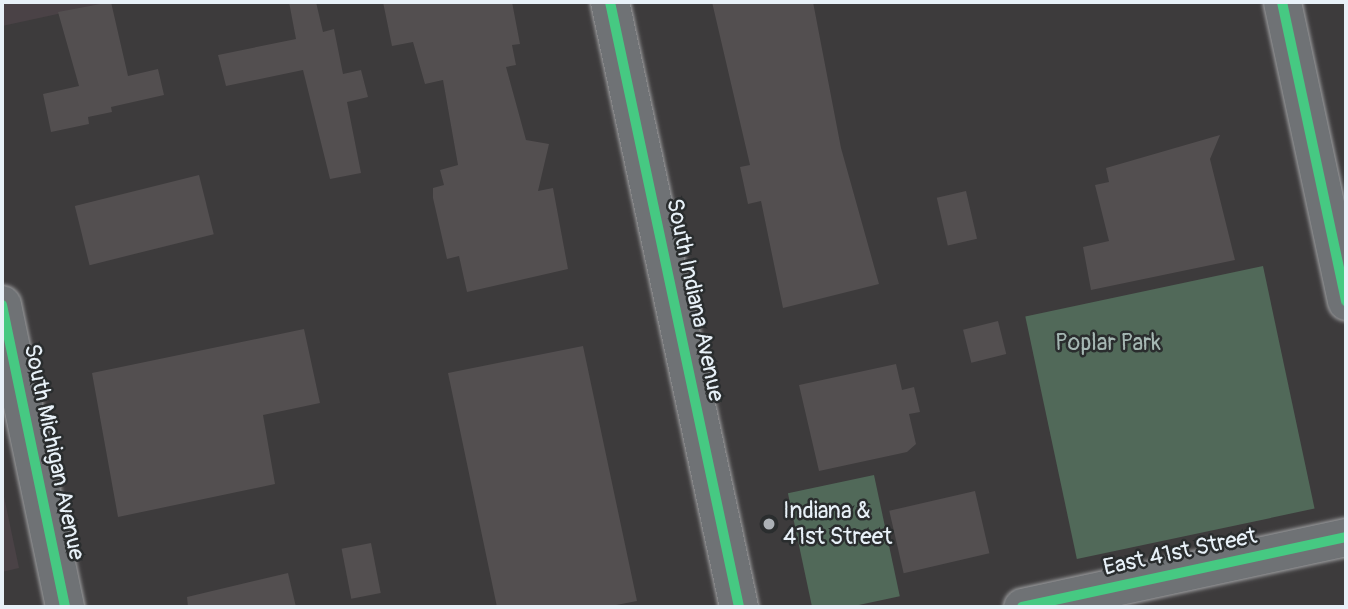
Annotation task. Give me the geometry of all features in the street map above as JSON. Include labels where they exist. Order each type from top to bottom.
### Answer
[{"type":"street","name":"South Indiana Avenue","points":[[610,2],[739,607]]},
{"type":"street","points":[[1282,2],[1346,301]]},
{"type":"street","name":"South Michigan Avenue","points":[[2,305],[65,607]]},
{"type":"street","name":"East 41st Street","points":[[1022,607],[1346,537]]},
{"type":"shaded area","points":[[2,2],[113,2],[2,26]]},
{"type":"shaded area","points":[[2,487],[19,568],[2,572]]},
{"type":"green space","name":"Poplar Park","points":[[1263,266],[1315,509],[1077,559],[1025,317]]},
{"type":"green space","points":[[874,475],[900,596],[849,607],[812,607],[788,493]]},
{"type":"building","points":[[111,2],[128,76],[158,69],[164,95],[111,107],[112,112],[88,117],[89,124],[51,132],[43,94],[79,86],[58,12]]},
{"type":"building","points":[[289,2],[316,2],[323,32],[334,29],[343,74],[361,70],[368,97],[347,102],[361,173],[330,179],[303,70],[226,86],[218,55],[296,39]]},
{"type":"building","points":[[383,2],[512,2],[520,44],[512,45],[516,65],[506,67],[526,140],[549,144],[538,191],[553,188],[568,269],[467,292],[459,256],[447,259],[433,198],[433,188],[444,185],[440,170],[458,165],[443,80],[425,84],[413,42],[392,46]]},
{"type":"building","points":[[712,2],[813,2],[841,148],[879,284],[783,308],[761,201],[748,204],[740,167],[750,165]]},
{"type":"building","points":[[1220,135],[1210,159],[1235,260],[1091,290],[1083,247],[1109,241],[1095,185],[1109,182],[1106,168]]},
{"type":"building","points":[[199,175],[214,234],[90,265],[75,206]]},
{"type":"building","points":[[966,191],[977,239],[948,245],[937,198]]},
{"type":"building","points":[[998,321],[1006,354],[971,363],[963,330]]},
{"type":"building","points":[[304,329],[320,403],[263,415],[275,484],[118,517],[92,373]]},
{"type":"building","points":[[583,346],[637,601],[606,607],[497,607],[448,373]]},
{"type":"building","points":[[896,364],[902,390],[914,387],[920,412],[909,414],[916,444],[907,452],[819,471],[799,385]]},
{"type":"building","points":[[975,491],[989,553],[904,573],[889,511]]},
{"type":"building","points":[[371,543],[381,593],[351,599],[342,549]]},
{"type":"building","points":[[288,573],[296,607],[188,607],[187,597]]},
{"type":"cycle path","points":[[610,2],[739,607]]},
{"type":"cycle path","points":[[1282,2],[1346,301]]},
{"type":"cycle path","points":[[2,305],[65,607]]},
{"type":"cycle path","points":[[1022,607],[1346,537]]},
{"type":"place","name":"Indiana & 41st Street","points":[[769,524]]}]
